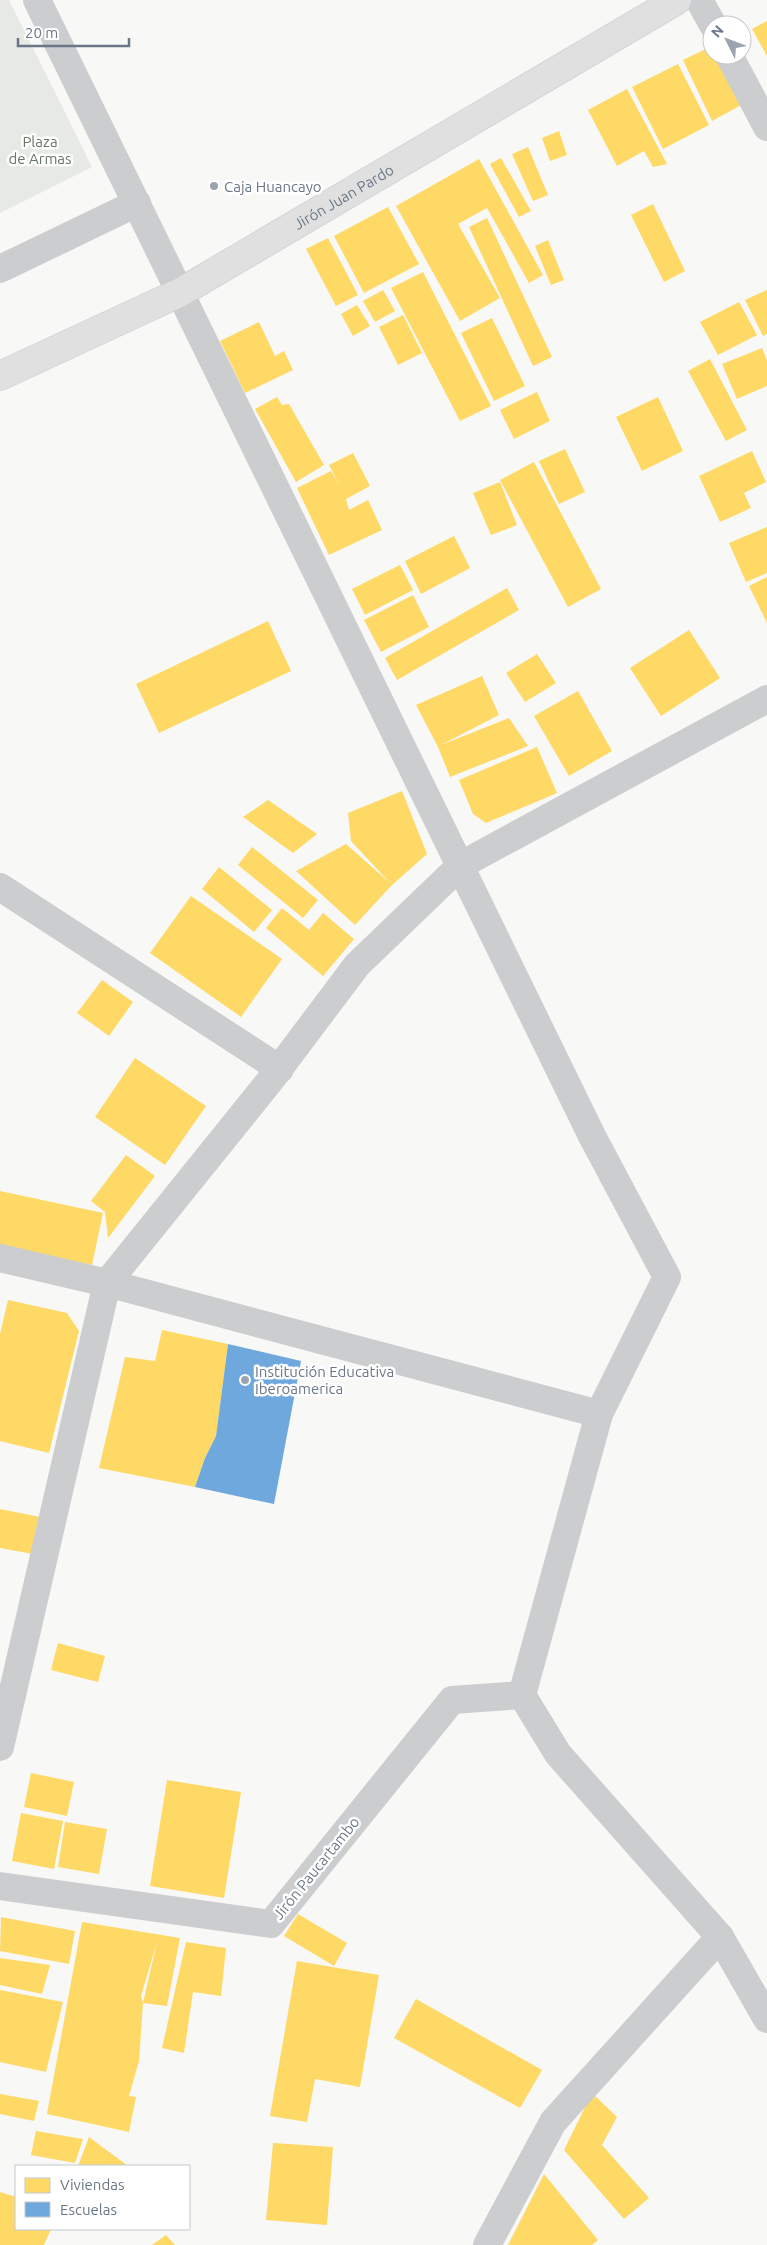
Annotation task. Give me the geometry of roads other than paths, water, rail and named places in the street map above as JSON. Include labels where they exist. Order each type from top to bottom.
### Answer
[{"type":"street","points":[[37,0],[138,203],[592,1136],[667,1277],[599,1414],[522,1694],[558,1754],[720,1938],[767,2019]]},
{"type":"street","name":"Jirón Juan Pardo","points":[[0,376],[181,292],[678,0]]},
{"type":"street","points":[[699,0],[707,15]]},
{"type":"street","points":[[734,65],[767,127]]},
{"type":"street","points":[[0,269],[138,203]]},
{"type":"street","points":[[0,1747],[107,1283],[280,1069],[357,965],[461,865],[767,700]]},
{"type":"street","points":[[0,887],[280,1069]]},
{"type":"street","points":[[0,1258],[107,1283],[599,1414]]},
{"type":"street","name":"Jirón Paucartambo","points":[[0,1886],[271,1924],[452,1700],[522,1694]]},
{"type":"street","points":[[486,2245],[552,2122],[720,1938]]},
{"type":"place","name":"Caja Huancayo","points":[[214,186]]},
{"type":"place","name":"Institución Educativa Iberoamerica","points":[[245,1380]]},
{"type":"park label","name":"Plaza de Armas","points":[[40,150]]}]
